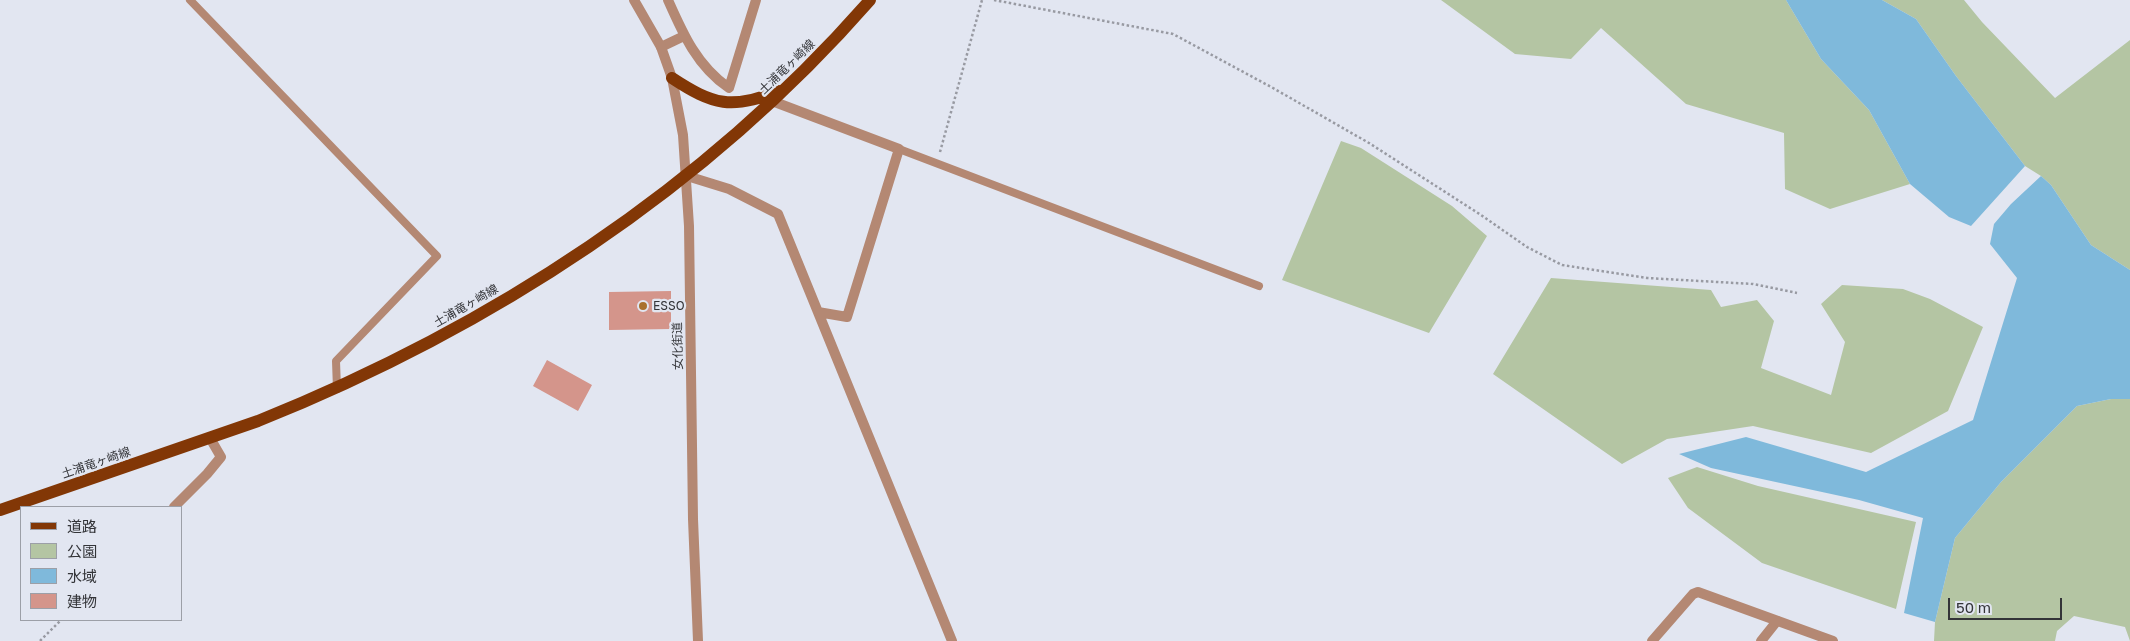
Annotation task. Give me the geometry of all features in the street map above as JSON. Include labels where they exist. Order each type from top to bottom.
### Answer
[{"type":"main road","name":"土浦竜ヶ崎線","points":[[0,510],[266,418],[336,389],[409,354],[487,311],[590,247],[639,213],[687,176],[786,88],[824,51],[870,0]]},
{"type":"main road","points":[[672,78],[694,93],[727,103],[739,103],[767,96],[786,88]]},
{"type":"street","name":"女化街道","points":[[634,0],[660,47],[672,78],[682,128],[687,176],[690,252],[693,519],[698,641]]},
{"type":"street","points":[[668,0],[684,36],[698,59],[715,79],[728,88],[756,0]]},
{"type":"street","points":[[660,47],[684,36]]},
{"type":"street","points":[[772,101],[899,150],[847,317],[818,312]]},
{"type":"street","points":[[687,176],[729,189],[778,214],[952,641]]},
{"type":"street","points":[[175,506],[208,474],[221,457],[210,438]]},
{"type":"street","points":[[1652,641],[1693,594],[1698,592],[1833,641]]},
{"type":"street","points":[[1761,641],[1777,621]]},
{"type":"lane","points":[[190,0],[437,256],[336,360],[336,389]]},
{"type":"lane","points":[[899,150],[1259,286]]},
{"type":"path","points":[[937,164],[982,0]]},
{"type":"path","points":[[994,0],[1172,34],[1259,80],[1369,143],[1527,247],[1562,265],[1647,278],[1753,284],[1797,293]]},
{"type":"path","points":[[40,641],[60,621]]},
{"type":"green space","points":[[1441,0],[1786,0],[1821,59],[1869,110],[1910,184],[1830,209],[1785,189],[1784,133],[1686,104],[1601,28],[1571,59],[1515,54]]},
{"type":"green space","points":[[1882,0],[1964,0],[1982,22],[2055,98],[2130,40],[2130,270],[2091,245],[2051,185],[2025,166],[1956,76],[1916,19]]},
{"type":"green space","points":[[1341,141],[1361,148],[1452,206],[1487,236],[1429,333],[1282,280]]},
{"type":"green space","points":[[1551,278],[1711,290],[1721,307],[1757,300],[1774,321],[1761,368],[1831,395],[1845,342],[1821,304],[1842,285],[1903,289],[1930,299],[1983,327],[1948,411],[1871,453],[1753,426],[1667,439],[1622,464],[1493,374]]},
{"type":"green space","points":[[2111,399],[2130,399],[2130,641],[2125,627],[2074,616],[2057,631],[2055,641],[1934,641],[1935,622],[1955,538],[2001,482],[2077,406]]},
{"type":"green space","points":[[1697,467],[1758,486],[1916,522],[1896,609],[1762,563],[1688,508],[1668,478]]},
{"type":"water","points":[[1786,0],[1882,0],[1916,19],[1956,76],[2025,166],[1971,226],[1949,217],[1910,184],[1869,110],[1821,59]]},
{"type":"water","points":[[2041,176],[2051,185],[2091,245],[2130,270],[2130,399],[2111,399],[2077,406],[2001,482],[1955,538],[1935,622],[1904,613],[1923,518],[1859,500],[1711,468],[1679,454],[1746,437],[1866,472],[1973,420],[2017,278],[1990,244],[1994,224],[2011,204]]},
{"type":"building","points":[[671,291],[671,329],[609,330],[609,292]]},
{"type":"building","points":[[547,360],[592,385],[578,411],[533,386]]},
{"type":"place","name":"ESSO","points":[[643,306]]}]
